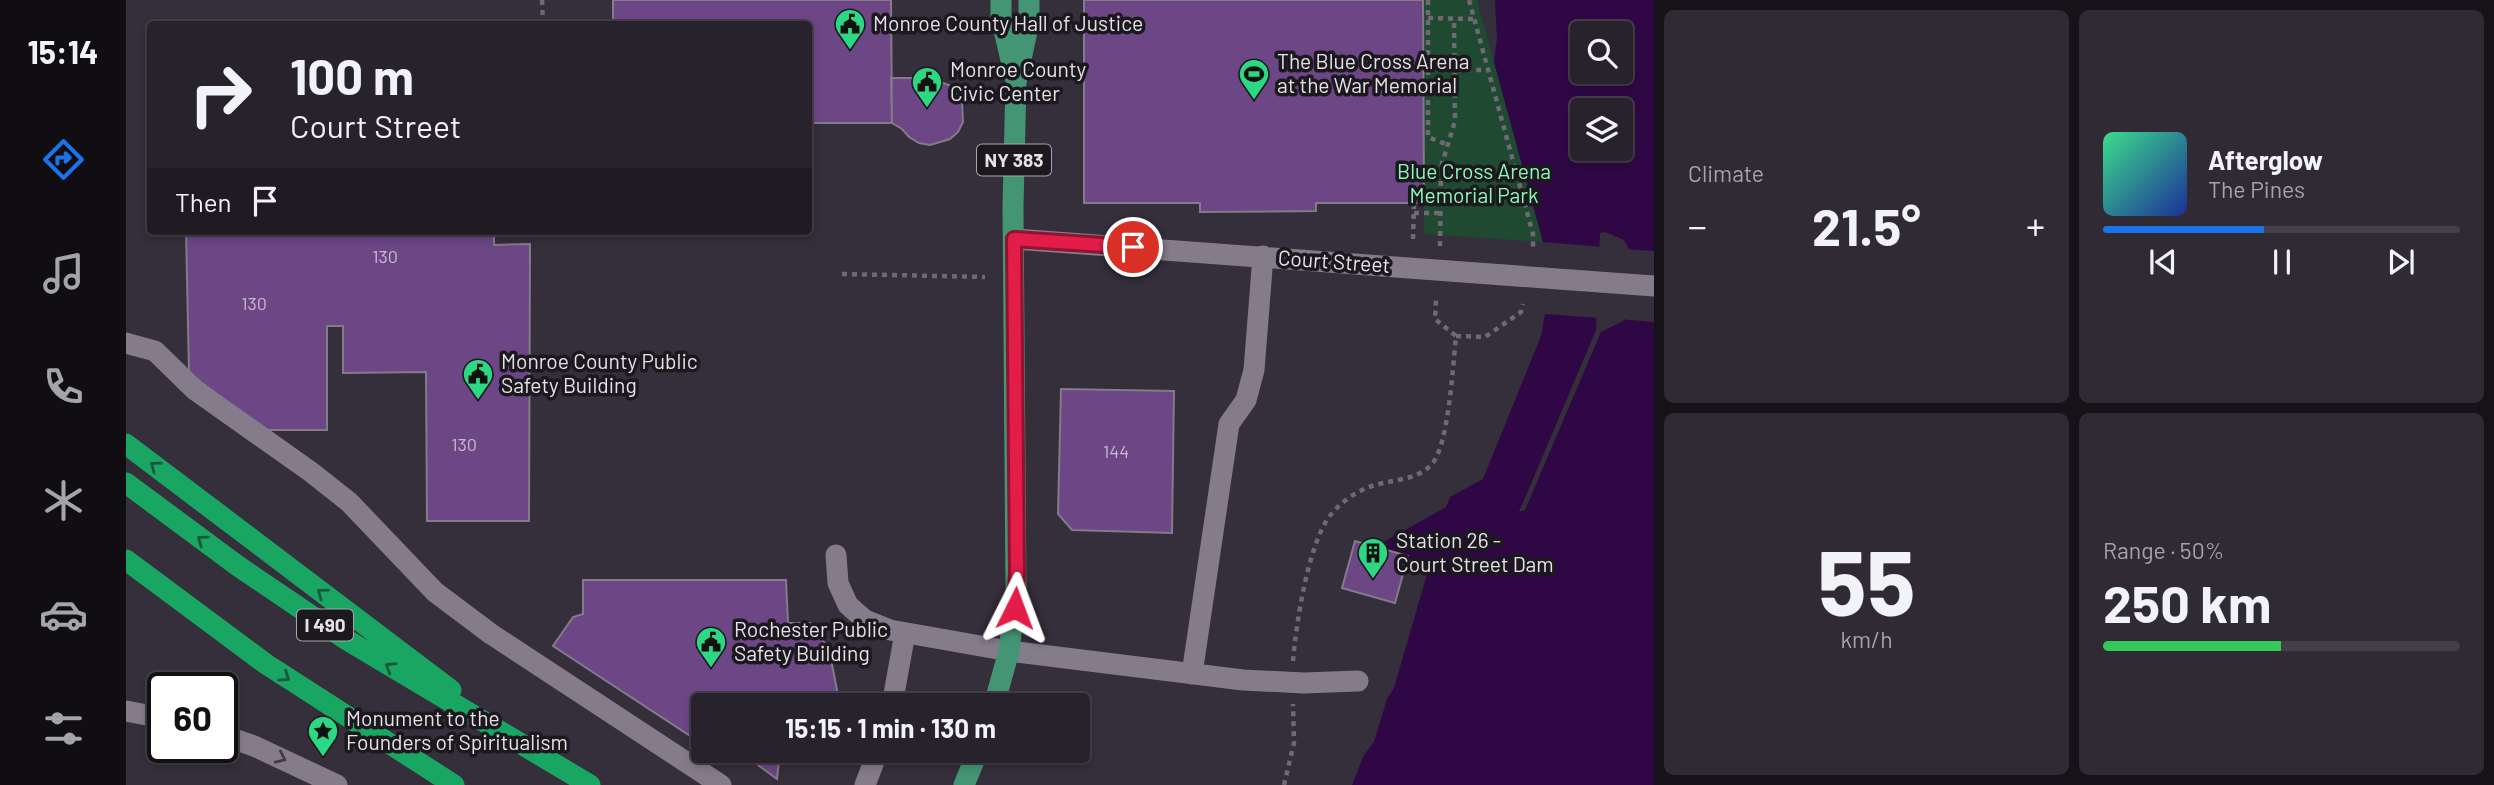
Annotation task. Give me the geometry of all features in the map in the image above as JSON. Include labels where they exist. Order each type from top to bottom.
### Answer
[{"type":"highway","points":[[126,444],[533,752]]},
{"type":"highway","name":"I 490","points":[[126,484],[238,566],[347,640],[590,785]]},
{"type":"highway","points":[[126,561],[303,689],[454,785]]},
{"type":"highway","points":[[126,576],[229,638]]},
{"type":"main road","name":"NY 383","points":[[1000,0],[1001,17],[1016,82]]},
{"type":"main road","name":"NY 383","points":[[997,693],[1009,651],[1017,583],[1014,239],[1016,82],[1029,22],[1029,0]]},
{"type":"main road","points":[[964,785],[973,763]]},
{"type":"street","name":"Court Street","points":[[1014,239],[1654,286]]},
{"type":"street","points":[[1192,674],[1229,424],[1246,400],[1254,370],[1263,257]]},
{"type":"street","points":[[126,343],[155,351],[195,390],[349,502],[435,592],[491,634],[721,785]]},
{"type":"street","points":[[836,555],[838,583],[848,605],[855,613],[877,626],[905,633],[1009,651],[1192,674],[1292,683],[1358,681]]},
{"type":"street","points":[[894,693],[905,633]]},
{"type":"street","points":[[126,711],[147,715]]},
{"type":"street","points":[[238,740],[329,783]]},
{"type":"street","points":[[865,785],[873,763]]},
{"type":"path","points":[[542,0],[543,21]]},
{"type":"path","points":[[1428,0],[1429,137],[1448,145]]},
{"type":"path","points":[[1469,0],[1533,234],[1533,248]]},
{"type":"path","points":[[1428,18],[1475,19]]},
{"type":"path","points":[[1440,246],[1441,167],[1455,121],[1454,19]]},
{"type":"path","points":[[1428,60],[1455,70],[1489,70]]},
{"type":"path","points":[[1413,239],[1414,203]]},
{"type":"path","points":[[1413,213],[1440,213]]},
{"type":"path","points":[[842,274],[985,277]]},
{"type":"path","points":[[1436,299],[1435,319],[1456,336],[1485,337],[1521,312],[1523,304]]},
{"type":"path","points":[[1284,785],[1294,743],[1292,683],[1296,627],[1319,536],[1328,518],[1352,496],[1366,488],[1420,473],[1432,465],[1440,452],[1456,336]]},
{"type":"green space","name":"Blue Cross Arena Memorial Park","points":[[1423,0],[1477,0],[1543,242],[1424,234]]},
{"type":"shaded area","points":[[1495,0],[1654,0],[1654,785],[1352,785],[1364,755],[1374,742],[1387,699],[1394,688],[1432,557],[1404,571],[1408,556],[1375,547],[1446,507],[1450,497],[1483,479],[1541,336],[1550,287],[1543,242],[1494,62],[1497,39]],"holes":[[[1605,232],[1624,240],[1629,249],[1623,321],[1601,332],[1525,510],[1519,512],[1596,330],[1600,233]]]},
{"type":"pier","points":[[1543,242],[1603,247],[1600,318],[1544,314],[1546,287]]},
{"type":"pier","points":[[1625,249],[1654,251],[1654,322],[1618,319]]},
{"type":"building","name":"Monroe County Hall of Justice","points":[[613,0],[891,0],[892,123],[812,123],[812,21],[613,21]]},
{"type":"building","name":"The Blue Cross Arena at the War Memorial","points":[[1084,0],[1423,0],[1424,203],[1316,203],[1316,211],[1200,212],[1200,203],[1084,203]]},
{"type":"building","name":"Monroe County Civic Center","points":[[891,78],[928,78],[949,85],[962,101],[963,122],[958,132],[950,139],[930,145],[909,137],[892,123]]},
{"type":"building","name":"Monroe County Public Safety Building","points":[[186,235],[494,235],[494,245],[530,244],[529,521],[427,521],[426,372],[343,373],[343,326],[327,326],[327,430],[264,430],[189,373]]},
{"type":"building","points":[[1061,389],[1174,391],[1172,533],[1072,530],[1058,514]]},
{"type":"building","name":"Station 26 - Court Street Dam","points":[[1355,541],[1408,556],[1395,603],[1342,588]]},
{"type":"building","name":"Rochester Public Safety Building","points":[[583,580],[786,580],[788,623],[810,623],[829,649],[836,693],[691,693],[691,736],[553,646],[573,617],[583,614]]},
{"type":"building","points":[[755,763],[779,763],[777,779]]},
{"type":"place","name":"Monroe County Hall of Justice","points":[[850,51]]},
{"type":"place","name":"The Blue Cross Arena at the War Memorial","points":[[1254,101]]},
{"type":"place","name":"Monroe County Civic Center","points":[[927,109]]},
{"type":"place","name":"Monroe County Public Safety Building","points":[[478,401]]},
{"type":"place","name":"Station 26 - Court Street Dam","points":[[1373,580]]},
{"type":"place","name":"Rochester Public Safety Building","points":[[711,669]]},
{"type":"place","name":"Monument to the Founders of Spiritualism","points":[[323,758]]},
{"type":"route","points":[[1015,608],[1014,239],[1133,247]]}]
